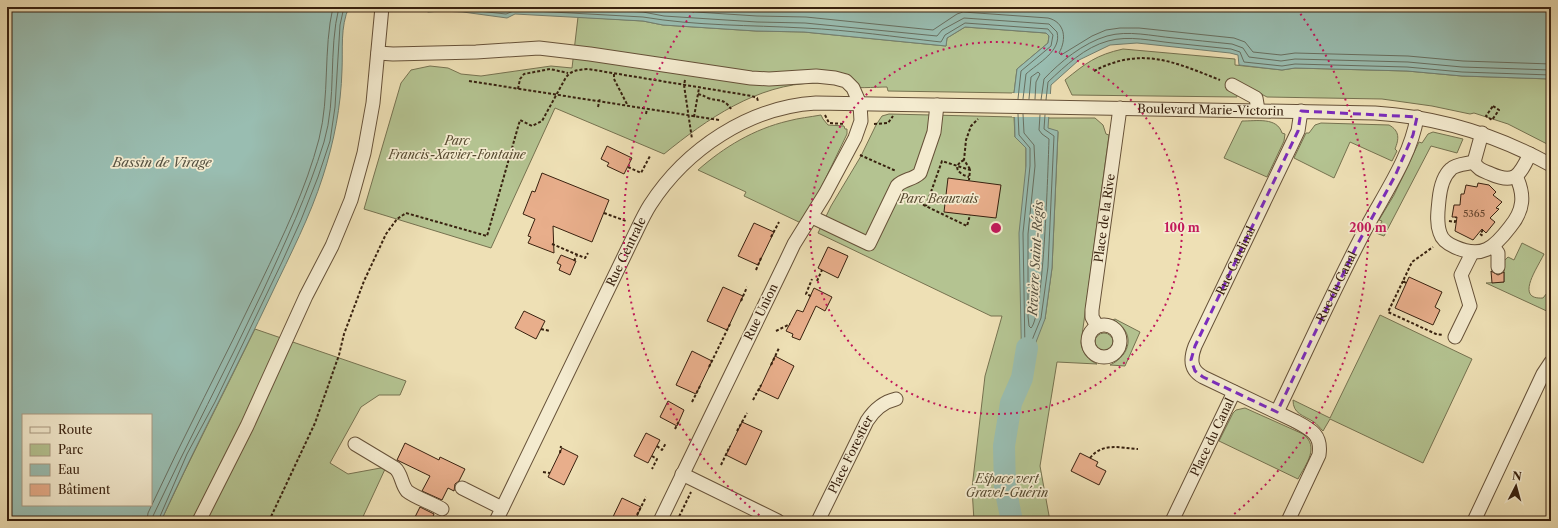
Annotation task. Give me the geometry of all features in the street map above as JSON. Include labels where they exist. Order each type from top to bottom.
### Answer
[{"type":"street","points":[[199,521],[247,426],[306,296],[332,246],[344,218],[356,183],[374,103],[382,7]]},
{"type":"street","points":[[378,54],[476,52],[539,48],[590,54],[750,78],[769,79],[827,76],[842,79],[849,83],[860,104]]},
{"type":"street","points":[[1232,85],[1256,98],[1258,110]]},
{"type":"street","name":"Rue Centrale","points":[[496,521],[643,217],[656,196],[675,173],[693,156],[714,140],[738,125],[763,114],[804,104],[860,104]]},
{"type":"street","name":"Boulevard Marie-Victorin","points":[[860,104],[1375,113],[1417,117],[1451,124],[1485,128],[1551,165]]},
{"type":"street","name":"Rue Union","points":[[660,521],[794,244],[812,217],[855,138],[861,121],[860,104]]},
{"type":"street","points":[[812,217],[869,244],[897,186],[902,182],[916,177],[922,168],[934,132],[937,105]]},
{"type":"street","name":"Place de la Rive","points":[[1098,326],[1092,317],[1092,310],[1120,108]]},
{"type":"street","name":"Rue Cardinal","points":[[1234,392],[1199,375],[1192,366],[1192,353],[1298,131],[1301,111]]},
{"type":"street","name":"Rue du Canal","points":[[1277,412],[1357,245],[1394,176],[1413,135],[1417,117]]},
{"type":"street","points":[[1474,162],[1485,128]]},
{"type":"street","points":[[1474,162],[1480,170],[1499,178],[1507,179],[1513,178],[1523,169],[1530,154]]},
{"type":"street","points":[[1474,162],[1451,169],[1444,178],[1440,190],[1437,218],[1440,234],[1444,240],[1450,245],[1472,253],[1480,252],[1492,246],[1500,239],[1512,224],[1522,204],[1521,186],[1516,176]]},
{"type":"street","points":[[1492,246],[1498,253],[1498,267]]},
{"type":"street","points":[[1455,337],[1470,306],[1461,275],[1472,253]]},
{"type":"street","points":[[1474,521],[1543,374],[1551,362]]},
{"type":"street","name":"Place du Canal","points":[[1172,521],[1234,392],[1277,412],[1312,431],[1317,436],[1320,448],[1317,460],[1288,521]]},
{"type":"street","name":"Place Forestier","points":[[818,521],[866,421],[878,408],[889,400],[896,398]]},
{"type":"street","points":[[355,444],[388,463],[401,468],[404,486],[408,491],[442,509]]},
{"type":"street","points":[[682,474],[778,521]]},
{"type":"street","points":[[462,488],[502,508]]},
{"type":"path","points":[[1094,71],[1114,61],[1126,58],[1143,58],[1170,61],[1232,85]]},
{"type":"path","points":[[518,89],[520,79],[524,74],[550,69],[568,73],[588,69],[756,98],[758,102]]},
{"type":"path","points":[[268,521],[315,423],[337,362],[344,334],[364,281],[386,234],[397,219],[406,213],[487,236],[520,120],[532,126],[542,121],[568,73]]},
{"type":"path","points":[[614,74],[614,79],[628,106]]},
{"type":"path","points":[[469,81],[718,120]]},
{"type":"path","points":[[684,85],[692,139]]},
{"type":"path","points":[[539,88],[540,92]]},
{"type":"path","points":[[694,117],[699,88]]},
{"type":"path","points":[[698,94],[723,101],[732,109]]},
{"type":"path","points":[[598,107],[600,98]]},
{"type":"path","points":[[1485,128],[1489,118],[1486,116],[1493,106],[1499,110],[1492,120],[1489,118]]},
{"type":"path","points":[[664,112],[665,108]]},
{"type":"path","points":[[646,114],[647,109]]},
{"type":"path","points":[[824,113],[829,123],[845,124]]},
{"type":"path","points":[[874,124],[888,123],[895,114]]},
{"type":"path","points":[[969,180],[970,170],[964,160],[968,132],[975,121],[982,117]]},
{"type":"path","points":[[859,155],[899,172]]},
{"type":"path","points":[[628,167],[641,173],[650,156]]},
{"type":"path","points":[[957,166],[964,160]]},
{"type":"path","points":[[926,206],[942,161],[970,170]]},
{"type":"path","points":[[957,166],[959,173],[969,177]]},
{"type":"path","points":[[905,196],[966,226],[970,215]]},
{"type":"path","points":[[604,212],[626,221]]},
{"type":"path","points":[[1452,221],[1455,222],[1456,217]]},
{"type":"path","points":[[771,237],[779,222]]},
{"type":"path","points":[[1483,230],[1480,234],[1483,236]]},
{"type":"path","points":[[1436,334],[1388,312],[1412,262],[1444,240]]},
{"type":"path","points":[[552,244],[585,258],[588,253]]},
{"type":"path","points":[[574,261],[577,255]]},
{"type":"path","points":[[756,270],[762,258]]},
{"type":"path","points":[[817,281],[822,270]]},
{"type":"path","points":[[810,296],[806,294],[812,278]]},
{"type":"path","points":[[1402,281],[1406,282]]},
{"type":"path","points":[[741,301],[748,287]]},
{"type":"path","points":[[709,367],[730,324]]},
{"type":"path","points":[[776,331],[790,324]]},
{"type":"path","points":[[541,330],[550,331]]},
{"type":"path","points":[[771,365],[779,348]]},
{"type":"path","points":[[692,402],[701,384]]},
{"type":"path","points":[[753,400],[761,385]]},
{"type":"path","points":[[737,431],[747,413]]},
{"type":"path","points":[[675,429],[679,421]]},
{"type":"path","points":[[657,446],[662,450],[666,443]]},
{"type":"path","points":[[560,453],[561,446]]},
{"type":"path","points":[[721,465],[730,446]]},
{"type":"path","points":[[1090,458],[1094,453],[1102,448],[1110,447],[1138,449]]},
{"type":"path","points":[[652,456],[657,459],[652,469]]},
{"type":"path","points":[[543,472],[550,473]]},
{"type":"path","points":[[677,521],[692,490]]},
{"type":"path","points":[[637,516],[646,497]]},
{"type":"highlighted area","points":[[1301,111],[1417,117],[1413,135],[1395,176],[1357,245],[1277,412],[1203,377],[1195,371],[1191,360],[1195,346],[1298,131]]},
{"type":"green space","name":"Parc Francis-Xavier-Fontaine","points":[[578,17],[643,21],[663,25],[756,31],[804,32],[946,46],[947,38],[965,27],[1046,33],[1049,36],[1048,43],[1017,69],[1014,93],[888,91],[887,87],[864,88],[842,86],[834,83],[794,85],[753,97],[715,116],[664,154],[555,108],[491,248],[364,209],[401,83],[411,70],[430,66],[448,68],[461,74],[481,76],[551,66],[572,68]]},
{"type":"green space","points":[[1123,49],[1235,59],[1235,65],[1282,70],[1295,68],[1407,71],[1462,76],[1551,79],[1551,146],[1508,124],[1474,113],[1470,114],[1432,106],[1382,99],[1267,97],[1234,80],[1237,97],[1072,95],[1065,80],[1092,60]]},
{"type":"green space","points":[[889,114],[1014,117],[1015,137],[1026,148],[1026,166],[1045,319],[1052,268],[1058,132],[1047,128],[1048,118],[1095,118],[1103,125],[1106,134],[1109,135],[1081,343],[1086,356],[1097,364],[1057,362],[1040,466],[1050,521],[974,521],[972,488],[985,376],[1002,316],[991,316],[818,233],[831,206],[861,156],[876,125],[882,116]]},
{"type":"green space","points":[[821,115],[828,125],[844,126],[845,129],[847,129],[847,134],[820,190],[801,223],[744,196],[746,192],[698,170],[729,146],[751,134],[775,124]]},
{"type":"green space","points":[[1242,121],[1271,122],[1276,124],[1282,133],[1285,134],[1284,141],[1267,177],[1224,158]]},
{"type":"green space","points":[[1321,123],[1389,125],[1393,127],[1398,136],[1395,149],[1397,151],[1392,161],[1350,142],[1334,178],[1294,158],[1306,133],[1309,133],[1315,125]]},
{"type":"green space","points":[[1433,132],[1463,139],[1457,153],[1431,146],[1384,236],[1376,233],[1382,221],[1379,220],[1394,195],[1419,142],[1422,143],[1428,134]]},
{"type":"green space","points":[[1522,243],[1544,254],[1533,274],[1529,288],[1530,294],[1534,297],[1543,298],[1551,288],[1551,313],[1486,283],[1504,282],[1504,261],[1508,257],[1514,260]]},
{"type":"green space","points":[[1380,315],[1472,359],[1423,463],[1330,419],[1323,431],[1314,422],[1299,414],[1293,405],[1293,400],[1330,418]]},
{"type":"green space","points":[[1115,319],[1140,332],[1125,366],[1110,365],[1123,355],[1128,343],[1128,337],[1125,331],[1113,320]]},
{"type":"green space","points":[[255,329],[406,381],[400,395],[379,395],[361,407],[330,463],[348,474],[386,467],[361,521],[161,521]]},
{"type":"green space","points":[[1100,333],[1108,333],[1113,338],[1111,349],[1108,351],[1100,351],[1095,346],[1095,338]]},
{"type":"green space","points":[[1245,408],[1303,434],[1308,439],[1311,444],[1310,456],[1298,479],[1219,441],[1233,413],[1236,410]]},
{"type":"water","name":"Bassin de Virage","points":[[7,7],[349,7],[344,22],[342,38],[340,97],[334,137],[318,191],[293,250],[161,521],[7,521]]},
{"type":"water","points":[[420,7],[1551,7],[1551,79],[1462,76],[1407,71],[1295,68],[1282,70],[1239,65],[1238,55],[1230,53],[1137,43],[1110,45],[1079,60],[1051,85],[1048,128],[1058,131],[1052,268],[1045,319],[1022,378],[1019,233],[1026,166],[1026,148],[1015,137],[1014,93],[1017,69],[1048,43],[1049,36],[1046,33],[965,27],[947,38],[946,46],[804,32],[756,31],[663,25],[643,21],[515,14],[507,18],[463,12],[428,12]]},
{"type":"pier","points":[[1012,93],[1052,94],[1050,117],[1012,117]]},
{"type":"building","points":[[607,146],[632,158],[624,174],[607,166],[609,163],[601,159]]},
{"type":"building","points":[[542,173],[609,200],[592,242],[553,226],[554,253],[528,243],[531,237],[528,236],[535,219],[523,214],[532,191],[535,192]]},
{"type":"building","points":[[948,178],[1001,185],[996,218],[944,212]]},
{"type":"building","points":[[1478,183],[1489,185],[1496,192],[1493,195],[1502,202],[1496,208],[1499,209],[1490,218],[1495,222],[1486,233],[1482,229],[1473,240],[1455,231],[1457,217],[1452,217],[1454,205],[1460,205],[1461,194],[1464,194],[1466,185],[1477,187]]},
{"type":"building","points":[[754,223],[774,232],[758,265],[738,256]]},
{"type":"building","points":[[828,247],[848,256],[838,278],[818,268]]},
{"type":"building","points":[[561,255],[576,261],[570,275],[559,270],[561,265],[557,263]]},
{"type":"building","points":[[1491,271],[1498,275],[1504,272],[1504,282],[1492,283]]},
{"type":"building","points":[[1409,277],[1442,292],[1435,307],[1440,310],[1433,325],[1395,308]]},
{"type":"building","points":[[723,287],[743,296],[727,330],[707,321]]},
{"type":"building","points":[[814,288],[832,297],[825,311],[816,306],[800,340],[792,337],[793,334],[786,331],[797,310],[803,312]]},
{"type":"building","points":[[524,311],[545,321],[536,339],[515,328]]},
{"type":"building","points":[[692,351],[712,361],[696,394],[676,385]]},
{"type":"building","points":[[775,356],[794,366],[778,399],[759,390]]},
{"type":"building","points":[[668,401],[684,410],[677,426],[660,417]]},
{"type":"building","points":[[742,422],[762,431],[746,465],[726,455]]},
{"type":"building","points":[[646,433],[660,440],[648,463],[634,456]]},
{"type":"building","points":[[405,443],[439,460],[440,457],[465,469],[459,481],[455,484],[454,491],[448,488],[442,500],[422,491],[430,476],[397,460]]},
{"type":"building","points":[[562,448],[578,456],[564,485],[548,477]]},
{"type":"building","points":[[1080,453],[1098,462],[1096,466],[1106,471],[1099,485],[1071,471]]},
{"type":"building","points":[[622,498],[641,507],[635,521],[611,521]]},
{"type":"building","points":[[420,507],[434,514],[431,521],[413,521]]},
{"type":"waterway","name":"Rivière Saint-Régis","points":[[1012,521],[1005,488],[1004,446],[1011,403],[1022,378],[1027,348]]},
{"type":"park label","name":"Parc Beauvais","points":[[939,199]]},
{"type":"park label","name":"Espace vert Gravel-Guérin","points":[[1007,486]]}]
